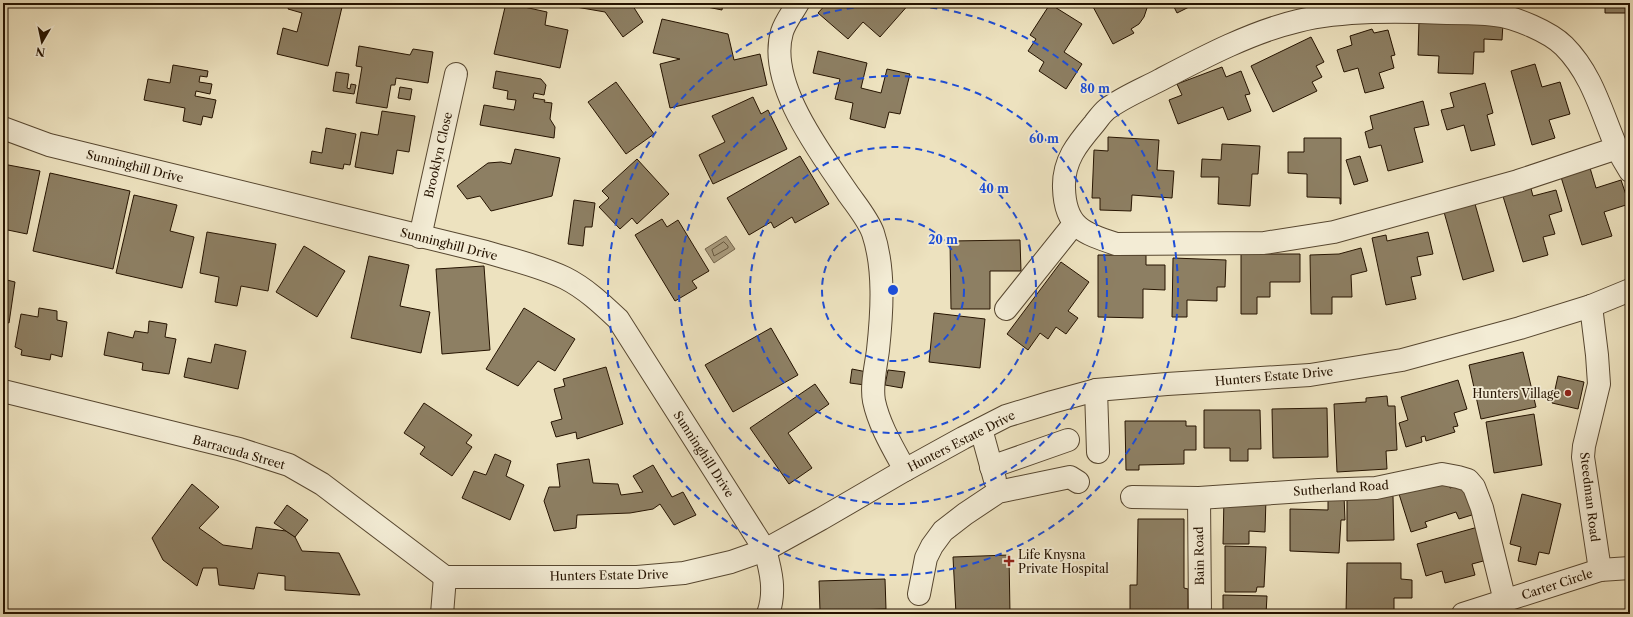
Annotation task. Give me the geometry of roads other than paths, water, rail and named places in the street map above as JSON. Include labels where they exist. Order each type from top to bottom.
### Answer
[{"type":"street","points":[[798,3],[782,32],[780,60],[787,90],[810,137],[873,232],[881,281],[882,320],[873,388],[874,400],[882,424],[905,470]]},
{"type":"street","points":[[1617,148],[1518,181],[1402,214],[1334,232],[1264,242],[1116,244],[1094,237],[1074,224],[1064,201],[1064,182],[1068,163],[1075,146],[1106,110],[1127,97],[1179,70],[1257,33],[1298,21],[1344,14],[1425,12],[1497,15],[1543,31],[1564,46],[1581,65],[1595,92],[1617,148],[1630,171]]},
{"type":"street","name":"Brooklyn Close","points":[[420,237],[456,74]]},
{"type":"street","name":"Sunninghill Drive","points":[[3,128],[49,145],[486,252],[566,278],[593,296],[618,319],[765,550],[771,571],[773,588],[771,606],[768,614]]},
{"type":"street","points":[[1006,309],[1074,224]]},
{"type":"street","name":"Hunters Estate Drive","points":[[445,577],[637,577],[684,573],[731,562],[765,550],[905,470],[1006,416],[1096,390],[1310,375],[1394,361],[1520,328],[1590,306],[1630,290]]},
{"type":"street","name":"Steedman Road","points":[[1590,306],[1597,355],[1599,384],[1584,446],[1583,457],[1600,570]]},
{"type":"street","points":[[1096,390],[1098,452]]},
{"type":"street","name":"Barracuda Street","points":[[3,391],[239,450],[289,465],[322,484],[445,577]]},
{"type":"street","points":[[981,429],[998,492]]},
{"type":"street","points":[[991,466],[1068,440]]},
{"type":"street","name":"Sutherland Road","points":[[1132,497],[1198,498],[1319,490],[1376,488],[1442,474],[1458,476],[1468,480],[1474,487],[1482,508],[1505,601]]},
{"type":"street","points":[[919,594],[926,558],[932,546],[943,530],[965,514],[998,492],[1070,477],[1078,482]]},
{"type":"street","name":"Bain Road","points":[[1198,498],[1200,614]]},
{"type":"street","name":"Carter Circle","points":[[1462,614],[1600,570],[1630,568]]},
{"type":"street","points":[[442,614],[445,577]]},
{"type":"water","points":[[726,236],[735,249],[714,263],[705,249]]},
{"type":"place","name":"Hunters Village","points":[[1568,393]]},
{"type":"place","name":"Life Knysna Private Hospital","points":[[1009,561]]}]
